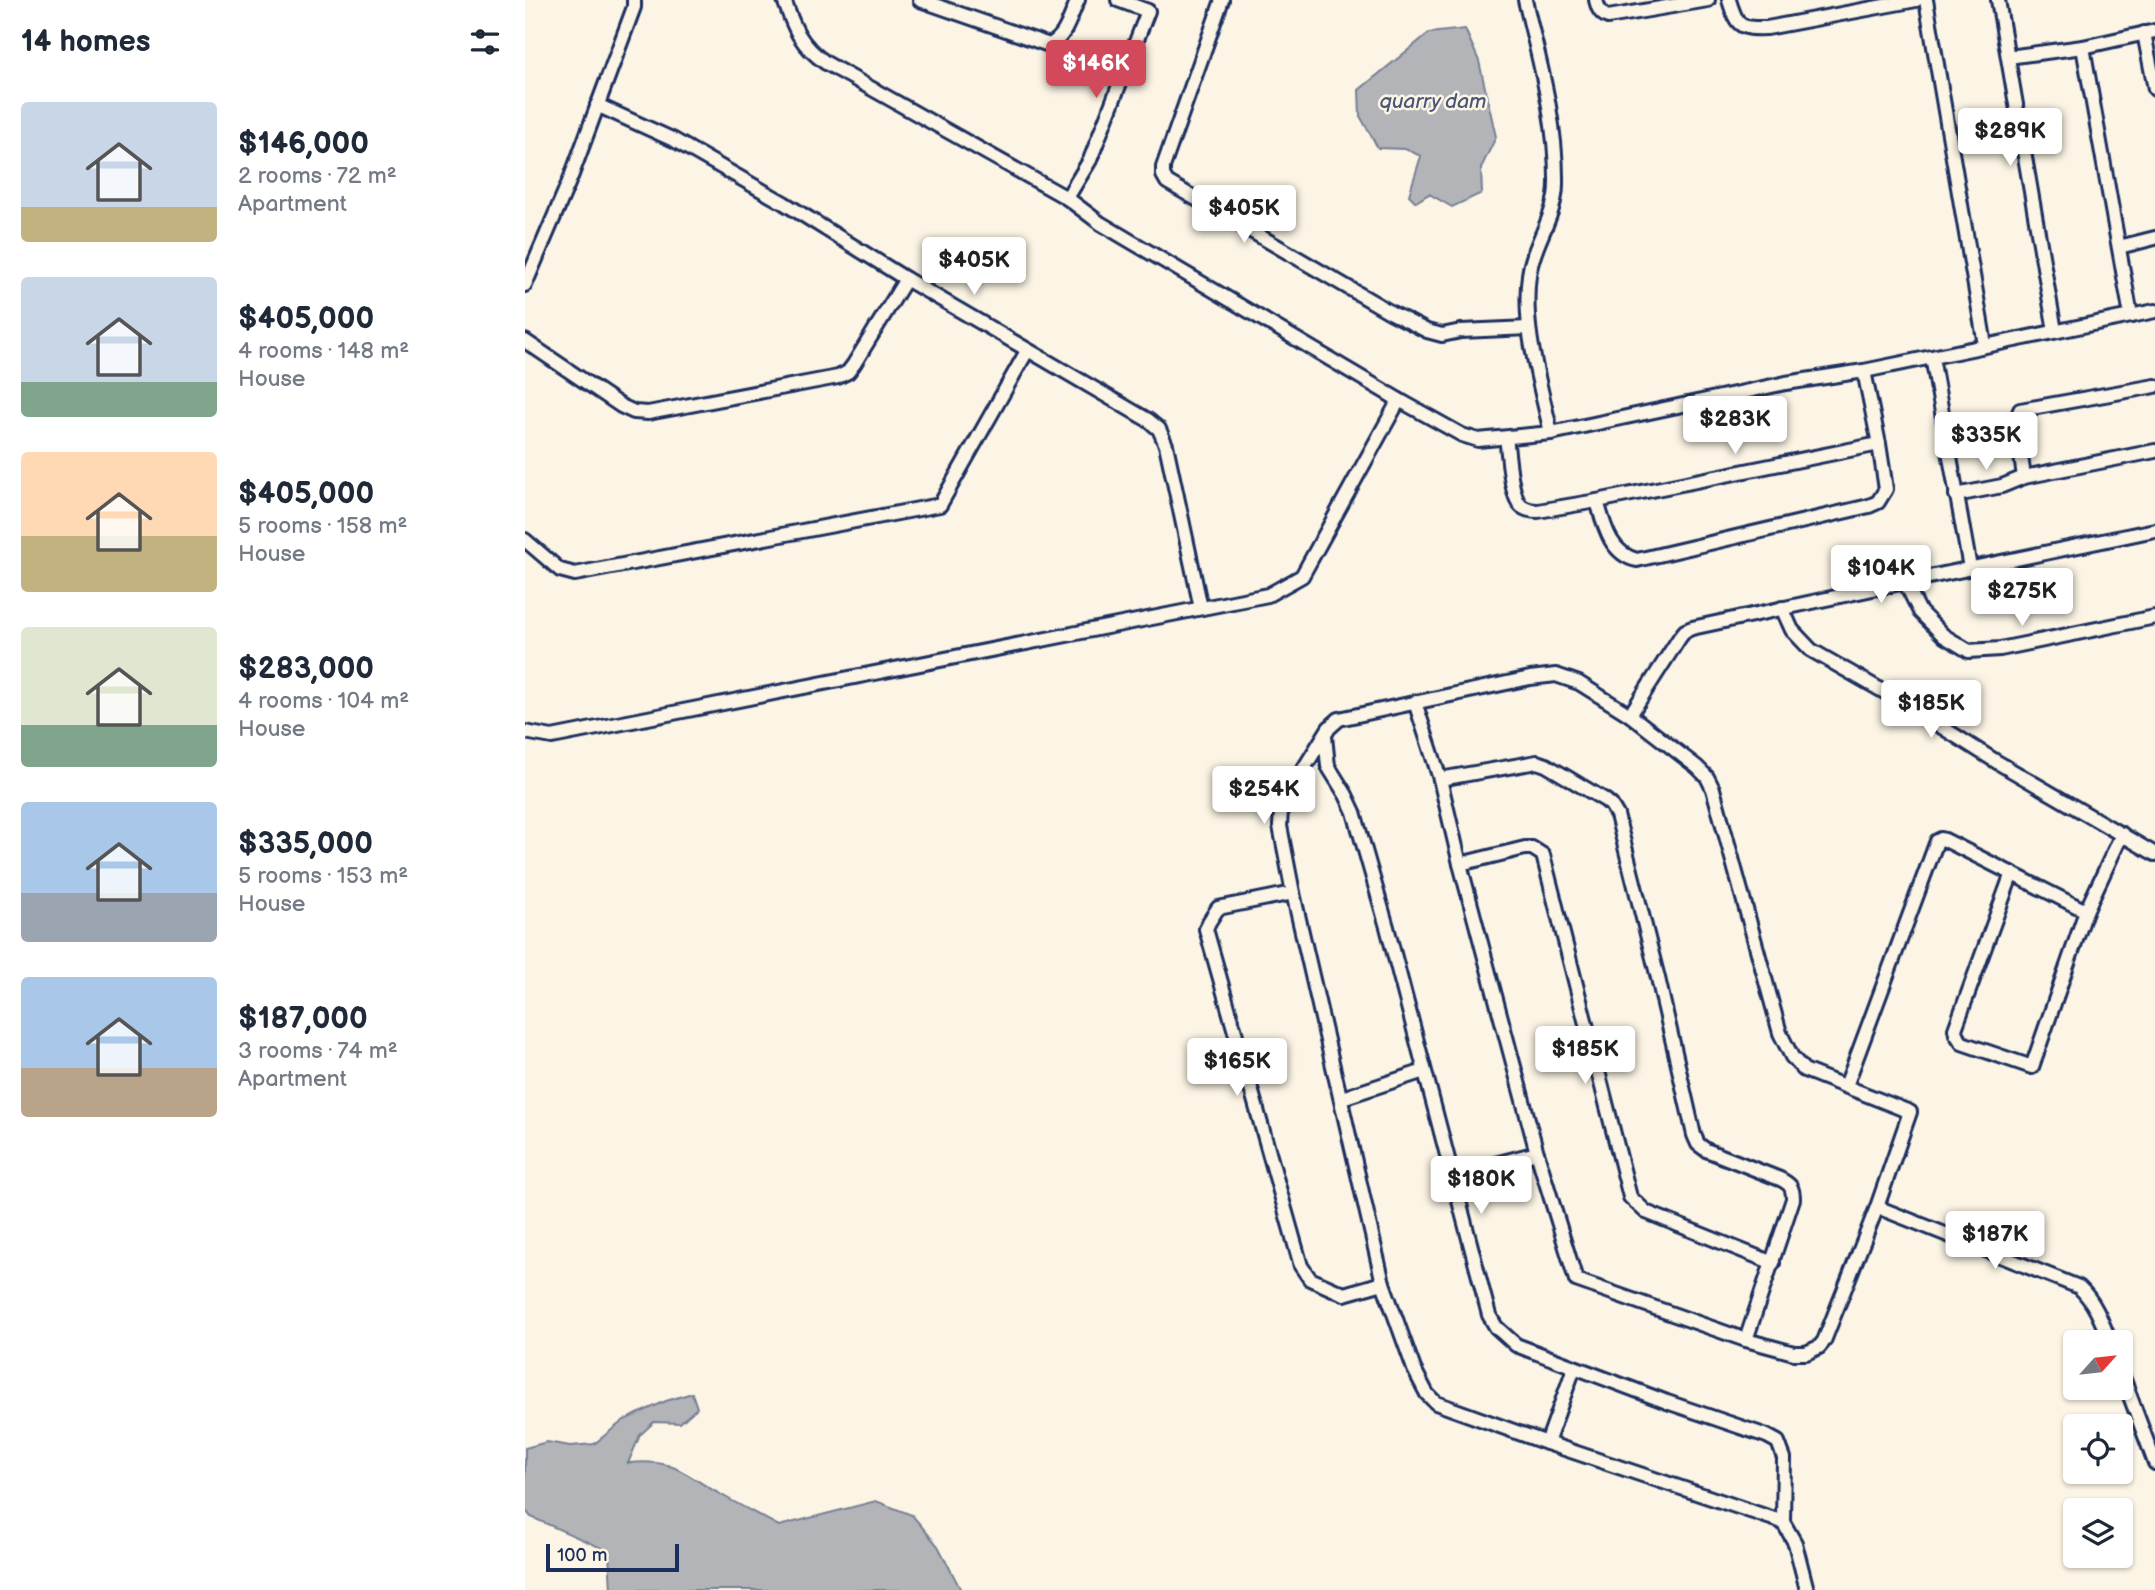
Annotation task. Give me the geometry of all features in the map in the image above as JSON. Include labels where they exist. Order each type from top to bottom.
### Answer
[{"type":"street","points":[[525,285],[571,177],[634,7],[633,0]]},
{"type":"street","points":[[784,0],[794,29],[813,54],[846,75],[1067,198],[1100,223],[1399,400],[1462,435],[1478,440],[1551,433],[1786,383],[1864,371],[2155,311]]},
{"type":"street","points":[[920,0],[1049,45],[1057,42],[1062,35],[1077,0]]},
{"type":"street","points":[[1067,198],[1090,160],[1149,6],[1118,0]]},
{"type":"street","points":[[1222,0],[1163,167],[1163,175],[1167,181],[1427,331],[1442,335],[1461,331],[1529,328]]},
{"type":"street","points":[[1525,0],[1549,107],[1554,146],[1556,187],[1550,217],[1534,249],[1528,276],[1529,328],[1551,433]]},
{"type":"street","points":[[1596,0],[1602,15],[1608,17],[1661,5],[1709,0]]},
{"type":"street","points":[[1728,0],[1735,20],[1742,27],[1752,29],[1916,0]]},
{"type":"street","points":[[1926,0],[1985,345]]},
{"type":"street","points":[[1998,0],[2055,331]]},
{"type":"street","points":[[2008,57],[2083,47],[2150,32],[2155,89]]},
{"type":"street","points":[[2083,47],[2130,316]]},
{"type":"street","points":[[597,105],[674,140],[785,203],[1159,429],[1166,445],[1201,608]]},
{"type":"street","points":[[2119,247],[2155,238]]},
{"type":"street","points":[[525,341],[621,406],[633,412],[648,413],[838,377],[848,372],[907,279]]},
{"type":"street","points":[[525,540],[560,570],[575,574],[940,505],[1027,351]]},
{"type":"street","points":[[1932,357],[1970,568]]},
{"type":"street","points":[[1597,501],[1606,534],[1623,554],[1637,559],[1878,502],[1886,489],[1864,371]]},
{"type":"street","points":[[2024,477],[2016,421],[2020,410],[2155,386]]},
{"type":"street","points":[[525,732],[552,737],[1268,595],[1302,576],[1399,400]]},
{"type":"street","points":[[1506,438],[1515,497],[1521,506],[1529,511],[1597,501],[1879,444]]},
{"type":"street","points":[[1956,495],[2002,486],[2024,477],[2155,451]]},
{"type":"street","points":[[1630,715],[1685,631],[1782,608],[2155,530]]},
{"type":"street","points":[[1905,582],[1920,612],[1944,636],[1969,651],[2000,649],[2155,617]]},
{"type":"street","points":[[1782,608],[1792,630],[1811,650],[2155,854]]},
{"type":"street","points":[[1415,702],[1440,779],[1537,1153],[1576,1280],[1746,1340],[1794,1353],[1806,1353],[1819,1347],[1824,1341],[1877,1207],[1910,1112],[1804,1070],[1792,1057],[1784,1043],[1719,803],[1707,777],[1630,715],[1579,683],[1556,675],[1530,678],[1415,702],[1339,719],[1333,723],[1292,785],[1282,811],[1280,826],[1293,893],[1383,1283],[1414,1369],[1427,1394],[1436,1403],[1547,1443],[1783,1522]]},
{"type":"street","points":[[1325,736],[1328,766],[1354,812],[1387,927],[1489,1315],[1496,1327],[1516,1345],[1767,1436],[1778,1443],[1784,1458],[1783,1522],[1795,1543],[1807,1590]]},
{"type":"street","points":[[1440,779],[1537,762],[1611,805],[1617,815],[1658,978],[1693,1135],[1698,1144],[1706,1150],[1780,1179],[1788,1183],[1793,1190],[1793,1199],[1773,1263],[1746,1340]]},
{"type":"street","points":[[2012,873],[1955,1034],[1962,1043],[2032,1067],[2086,911],[2122,834]]},
{"type":"street","points":[[1846,1086],[1937,841],[1945,839],[2086,911]]},
{"type":"street","points":[[1460,864],[1525,848],[1532,848],[1543,855],[1630,1197],[1646,1212],[1773,1263]]},
{"type":"street","points":[[1293,893],[1218,908],[1206,929],[1301,1266],[1310,1279],[1344,1294],[1383,1283]]},
{"type":"street","points":[[1342,1098],[1424,1071]]},
{"type":"street","points":[[1453,1175],[1537,1153]]},
{"type":"street","points":[[1877,1207],[2079,1287],[2088,1295],[2104,1330]]},
{"type":"street","points":[[1547,1443],[1574,1368]]},
{"type":"street","points":[[2131,1400],[2155,1463]]},
{"type":"water","name":"quarry dam","points":[[1465,29],[1479,61],[1496,137],[1481,168],[1482,193],[1452,207],[1429,194],[1416,202],[1409,195],[1421,156],[1405,149],[1378,148],[1360,116],[1359,90],[1429,33]]},
{"type":"water","points":[[692,1393],[697,1408],[680,1423],[654,1422],[640,1435],[628,1463],[657,1463],[678,1469],[779,1526],[876,1501],[912,1515],[938,1546],[961,1590],[611,1590],[609,1553],[531,1517],[525,1510],[525,1448],[547,1442],[570,1446],[594,1444],[624,1420],[666,1401]]}]
